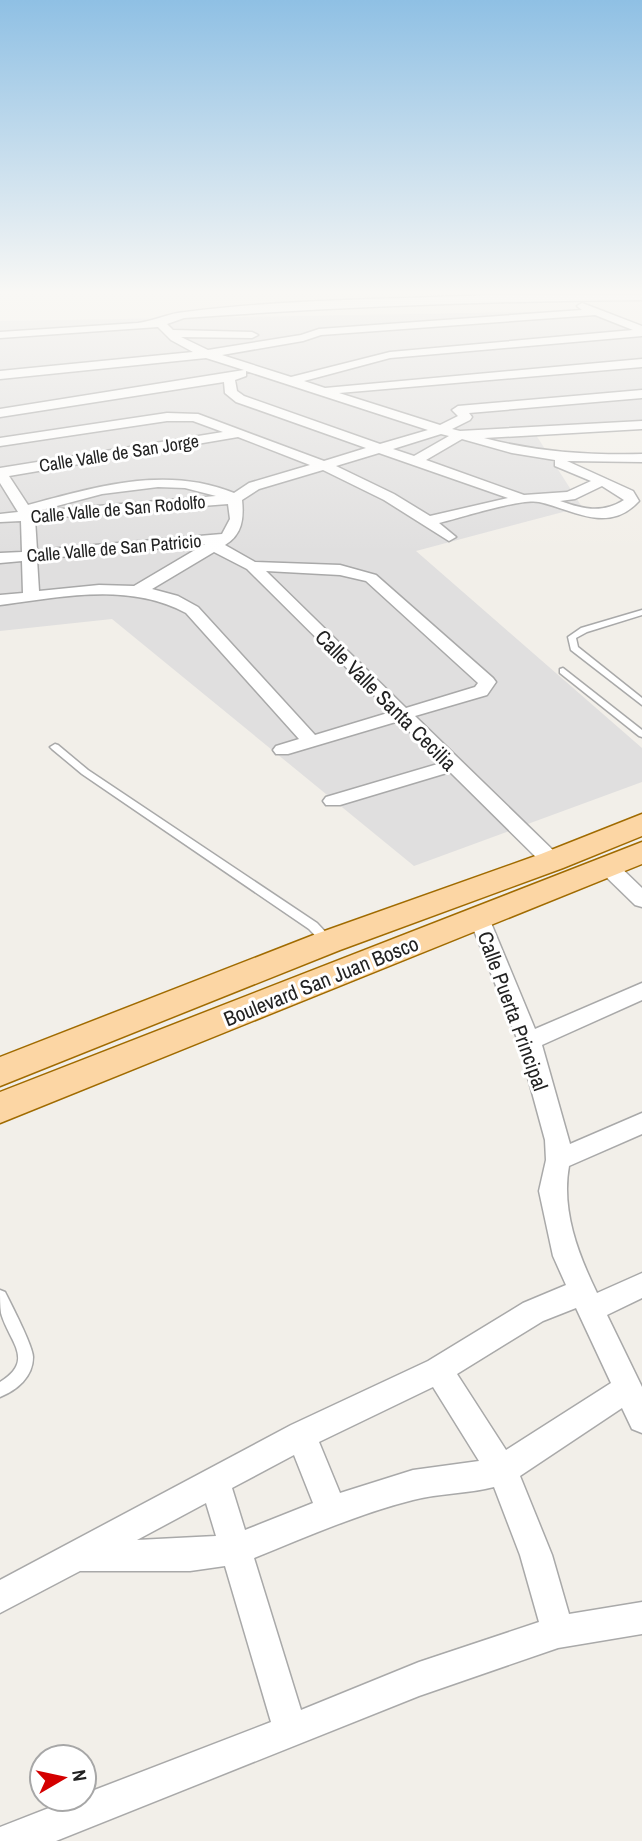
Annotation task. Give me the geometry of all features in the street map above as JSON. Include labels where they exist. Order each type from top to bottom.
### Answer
[{"type":"main road","name":"Boulevard San Juan Bosco","points":[[0,1072],[335,950],[642,824]]},
{"type":"main road","name":"Boulevard San Juan Bosco","points":[[0,1108],[642,852]]},
{"type":"main road","points":[[238,1014],[251,997],[335,950],[413,944]]},
{"type":"street","points":[[0,413],[210,381]]},
{"type":"street","points":[[229,381],[230,390],[235,396],[523,499]]},
{"type":"street","points":[[291,381],[460,435],[542,455],[587,459],[642,458]]},
{"type":"street","points":[[347,381],[356,388]]},
{"type":"street","points":[[321,391],[438,381]]},
{"type":"street","points":[[378,410],[388,401],[391,385]]},
{"type":"street","points":[[408,419],[642,394]]},
{"type":"street","points":[[306,422],[343,398]]},
{"type":"street","points":[[235,499],[254,486],[441,429],[452,413]]},
{"type":"street","points":[[452,413],[487,433]]},
{"type":"street","points":[[243,435],[284,414]]},
{"type":"street","points":[[0,442],[182,415],[194,417],[367,482],[429,521],[449,537]]},
{"type":"street","points":[[416,460],[460,435],[642,425]]},
{"type":"street","name":"Calle Valle de San Jorge","points":[[0,472],[243,435]]},
{"type":"street","points":[[542,455],[602,481],[628,494],[632,500],[607,513],[590,516],[543,500]]},
{"type":"street","points":[[0,472],[26,513],[31,597]]},
{"type":"street","points":[[429,521],[523,499],[543,500],[581,493],[602,481]]},
{"type":"street","name":"Calle Valle de San Rodolfo","points":[[0,518],[105,490],[148,485],[195,485],[219,490],[235,499]]},
{"type":"street","name":"Calle Valle de San Rodolfo","points":[[26,513],[235,499]]},
{"type":"street","name":"Calle Valle de San Rodolfo","points":[[221,542],[237,519],[235,499]]},
{"type":"street","points":[[137,591],[221,542]]},
{"type":"street","name":"Calle Valle de San Patricio","points":[[0,558],[221,542]]},
{"type":"street","name":"Calle Valle Santa Cecilia","points":[[221,542],[252,566],[552,861]]},
{"type":"street","points":[[252,566],[340,570],[371,578],[487,682],[481,691],[282,750]]},
{"type":"street","points":[[0,600],[106,590],[137,591],[180,601],[192,610],[311,741]]},
{"type":"street","points":[[333,800],[453,765]]},
{"type":"street","points":[[606,865],[642,900]]},
{"type":"street","name":"Calle Puerta Principal","points":[[479,918],[528,1041],[557,1140],[558,1160],[552,1191],[555,1215],[566,1256],[642,1419]]},
{"type":"street","points":[[528,1041],[642,991]]},
{"type":"street","points":[[558,1160],[642,1124]]},
{"type":"street","points":[[0,1597],[79,1557],[301,1435],[438,1370],[533,1312],[561,1299],[586,1302],[642,1285]]},
{"type":"street","points":[[438,1370],[502,1470],[536,1555],[558,1632]]},
{"type":"street","points":[[79,1557],[178,1555],[236,1549],[332,1511],[413,1485],[479,1477],[502,1470],[628,1388]]},
{"type":"street","points":[[301,1435],[332,1511]]},
{"type":"street","points":[[215,1483],[291,1731]]},
{"type":"street","points":[[9,1841],[419,1679],[558,1632],[642,1618]]},
{"type":"lane","points":[[642,612],[584,630],[572,637],[572,643],[642,702]]},
{"type":"lane","points":[[563,671],[642,734]]},
{"type":"lane","points":[[55,747],[85,772],[313,926],[335,950]]},
{"type":"lane","points":[[0,1296],[26,1354],[26,1364],[19,1378],[0,1390]]},
{"type":"shaded area","points":[[0,381],[642,381],[642,423],[536,435],[582,507],[416,551],[642,748],[642,782],[414,866],[112,619],[0,631]]}]
